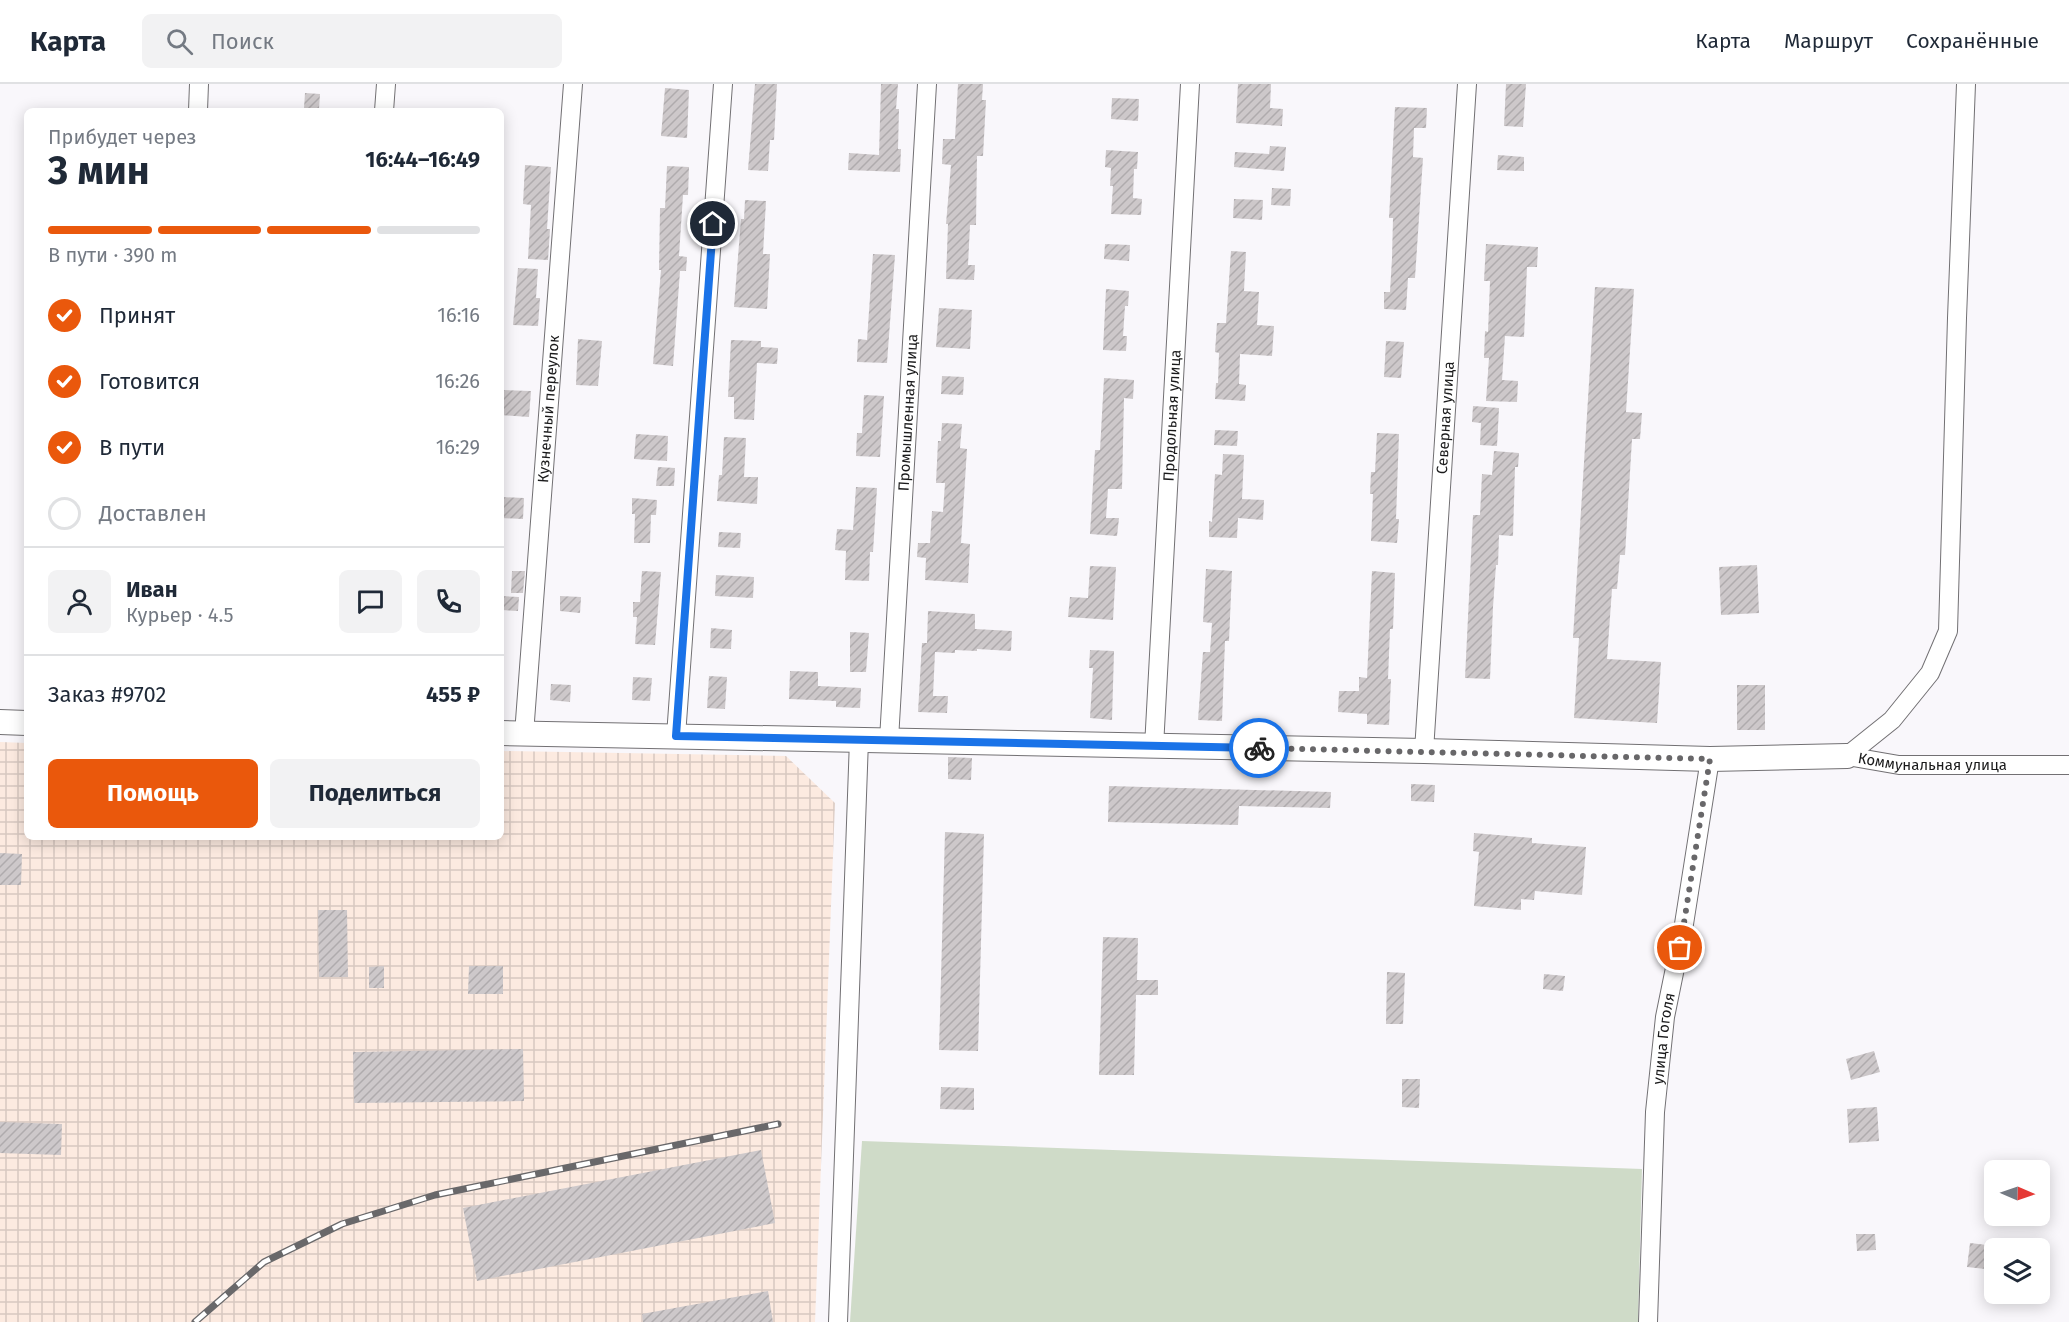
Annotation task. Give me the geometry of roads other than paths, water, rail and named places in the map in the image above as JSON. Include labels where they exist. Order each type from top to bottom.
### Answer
[{"type":"street","points":[[198,108],[199,84]]},
{"type":"street","points":[[384,108],[386,84]]},
{"type":"street","name":"Кузнечный переулок","points":[[512,733],[573,84]]},
{"type":"street","points":[[676,736],[723,84]]},
{"type":"street","name":"Промышленная улица","points":[[889,740],[927,84]]},
{"type":"street","name":"Продольная улица","points":[[1154,747],[1190,84]]},
{"type":"street","name":"Северная улица","points":[[1424,751],[1467,84]]},
{"type":"street","points":[[1847,756],[1893,720],[1930,673],[1948,631],[1966,84]]},
{"type":"street","points":[[0,722],[24,723]]},
{"type":"street","name":"Коммунальная улица","points":[[512,733],[1710,759],[1847,756],[1899,765],[2069,765]]},
{"type":"street","points":[[838,1322],[859,740]]},
{"type":"street","name":"улица Гоголя","points":[[1648,1322],[1655,1112],[1664,1029],[1684,924],[1710,759]]},
{"type":"railway","points":[[195,1322],[264,1262],[342,1224],[435,1195],[778,1124]]}]
